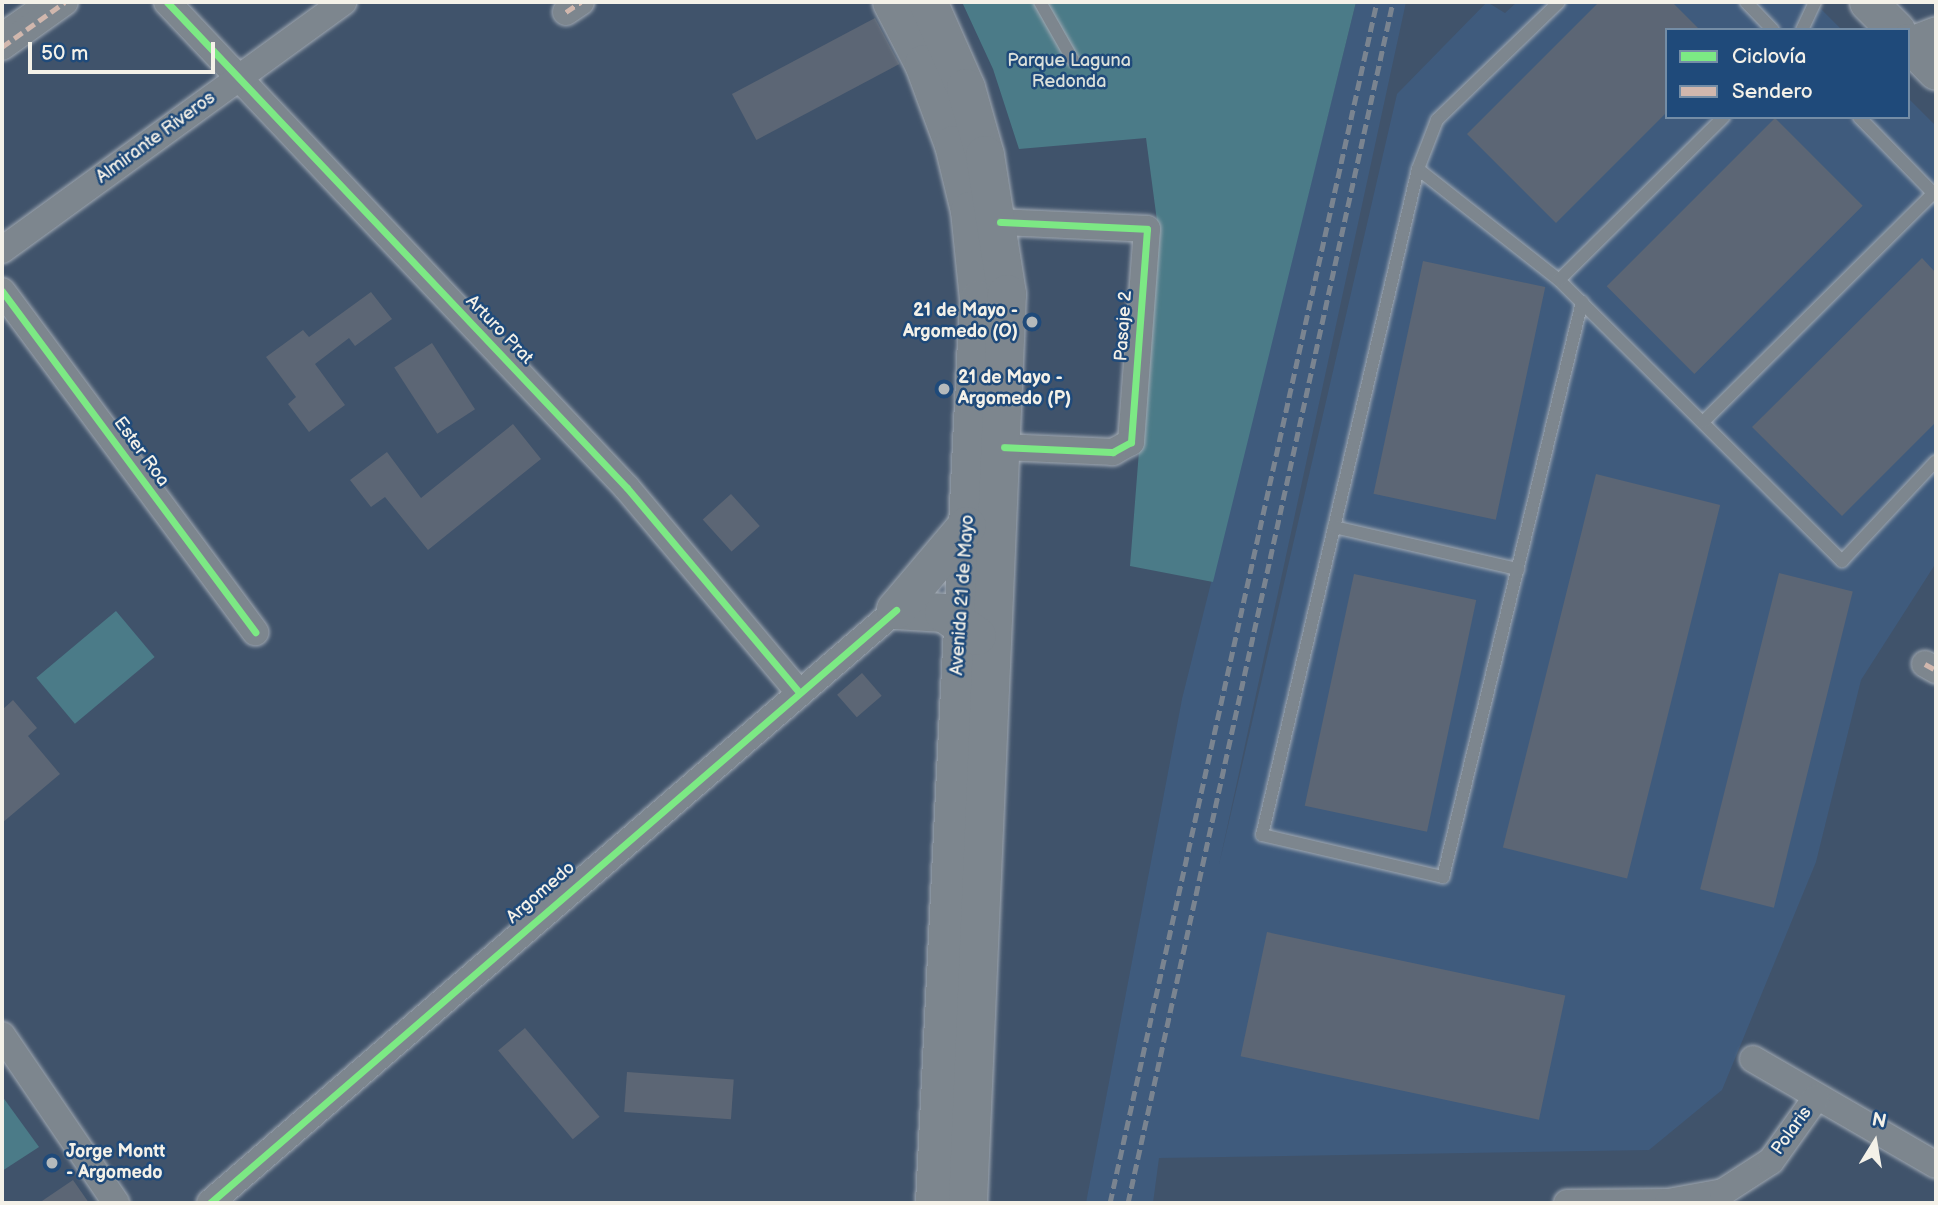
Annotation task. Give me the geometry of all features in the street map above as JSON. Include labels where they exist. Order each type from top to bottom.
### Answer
[{"type":"main road","name":"Avenida 21 de Mayo","points":[[892,2],[940,104],[974,243],[978,389],[959,620],[935,1203]]},
{"type":"main road","name":"Avenida 21 de Mayo","points":[[928,2],[965,88],[1000,222],[1009,338],[968,1203]]},
{"type":"main road","points":[[1868,2],[1894,28]]},
{"type":"main road","points":[[1910,43],[1936,71]]},
{"type":"main road","points":[[897,610],[968,525]]},
{"type":"main road","points":[[897,610],[932,610],[959,620],[993,663]]},
{"type":"street","points":[[2,47],[65,2]]},
{"type":"street","name":"Arturo Prat","points":[[167,2],[627,488],[797,690]]},
{"type":"street","name":"Almirante Riveros","points":[[2,250],[343,2]]},
{"type":"street","points":[[1910,40],[1936,30]]},
{"type":"street","name":"Pasaje 2","points":[[1000,222],[1147,229],[1130,442],[1113,452],[1004,447]]},
{"type":"street","name":"Ester Roa","points":[[2,291],[255,632]]},
{"type":"street","name":"Argomedo","points":[[210,1203],[797,690],[897,610]]},
{"type":"street","points":[[2,1035],[116,1203]]},
{"type":"street","points":[[1754,1059],[1816,1098],[1936,1165]]},
{"type":"street","name":"Polaris","points":[[1567,1203],[1668,1203],[1745,1181],[1771,1161],[1816,1098]]},
{"type":"lane","points":[[2,28],[38,2]]},
{"type":"lane","points":[[1040,2],[1073,60]]},
{"type":"lane","points":[[1559,2],[1437,120],[1418,169],[1262,835],[1443,877],[1582,302]]},
{"type":"lane","points":[[1746,2],[1771,28]]},
{"type":"lane","points":[[1803,28],[1815,2]]},
{"type":"lane","points":[[1559,280],[1722,119]]},
{"type":"lane","points":[[1703,422],[1935,195],[1861,119]]},
{"type":"lane","points":[[1418,169],[1559,280],[1842,561],[1936,461]]},
{"type":"lane","points":[[1334,527],[1518,569]]},
{"type":"shaded area","points":[[1356,2],[1406,2],[1219,865],[1397,94],[1487,2],[1505,13],[1517,2],[1814,2],[1840,28],[1665,28],[1665,119],[1910,119],[1910,100],[1936,126],[1936,563],[1861,680],[1816,862],[1722,1090],[1649,1150],[1159,1158],[1153,1203],[1086,1203],[1182,699]]},
{"type":"green space","name":"Parque Laguna Redonda","points":[[962,2],[1356,2],[1213,582],[1130,566],[1157,221],[1146,138],[1019,149],[993,69]]},
{"type":"green space","points":[[116,611],[155,657],[75,724],[36,678]]},
{"type":"green space","points":[[2,1096],[39,1147],[2,1171]]},
{"type":"building","points":[[1599,2],[1672,2],[1698,28],[1665,28],[1665,114],[1556,223],[1467,134]]},
{"type":"building","points":[[875,18],[899,64],[756,140],[732,94]]},
{"type":"building","points":[[1776,119],[1863,206],[1694,374],[1607,286]]},
{"type":"building","points":[[1922,258],[1936,273],[1936,422],[1842,516],[1752,427]]},
{"type":"building","points":[[1423,261],[1545,287],[1496,520],[1374,494]]},
{"type":"building","points":[[371,292],[392,319],[355,346],[349,338],[315,364],[345,405],[309,432],[288,404],[296,397],[266,357],[303,330],[309,337]]},
{"type":"building","points":[[432,343],[475,409],[437,434],[394,368]]},
{"type":"building","points":[[513,424],[541,459],[428,550],[385,497],[371,507],[350,480],[387,452],[421,498]]},
{"type":"building","points":[[1596,474],[1720,505],[1627,879],[1503,848]]},
{"type":"building","points":[[731,494],[760,526],[732,551],[703,519]]},
{"type":"building","points":[[1779,573],[1853,591],[1774,908],[1700,889]]},
{"type":"building","points":[[1354,574],[1476,600],[1427,832],[1305,806]]},
{"type":"building","points":[[862,673],[882,696],[857,717],[837,695]]},
{"type":"building","points":[[13,700],[37,728],[28,736],[60,774],[2,823],[2,710]]},
{"type":"building","points":[[1267,932],[1565,995],[1539,1120],[1241,1056]]},
{"type":"building","points":[[525,1028],[600,1117],[573,1139],[498,1050]]},
{"type":"building","points":[[627,1072],[734,1079],[731,1119],[624,1112]]},
{"type":"building","points":[[73,1180],[89,1203],[39,1203]]},
{"type":"railway","points":[[1110,1203],[1377,2]]},
{"type":"railway","points":[[1128,1203],[1393,2]]},
{"type":"marked path","points":[[2,47],[65,2]]},
{"type":"marked path","points":[[566,12],[581,2]]},
{"type":"marked path","points":[[1925,664],[1936,670]]},
{"type":"cycle path","points":[[167,2],[627,488],[797,690]]},
{"type":"cycle path","points":[[1000,222],[1147,229],[1131,442],[1113,452],[1004,447]]},
{"type":"cycle path","points":[[2,291],[255,632]]},
{"type":"cycle path","points":[[210,1203],[896,610]]},
{"type":"place","name":"21 de Mayo - Argomedo (O)","points":[[1032,322]]},
{"type":"place","name":"21 de Mayo - Argomedo (P)","points":[[944,389]]},
{"type":"place","name":"Jorge Montt - Argomedo","points":[[52,1163]]}]
